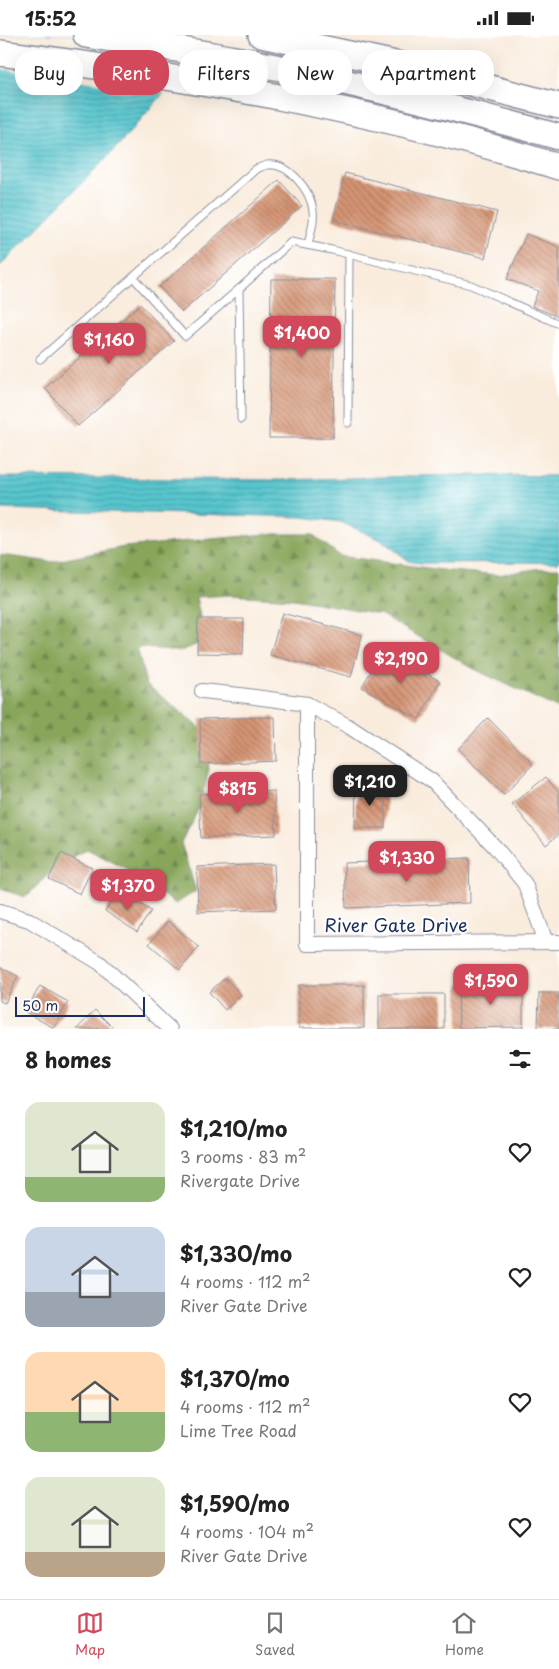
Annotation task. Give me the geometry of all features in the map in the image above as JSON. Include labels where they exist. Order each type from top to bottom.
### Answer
[{"type":"highway","points":[[86,35],[235,59],[312,75],[401,95],[559,137]]},
{"type":"highway","points":[[261,35],[433,73],[559,106]]},
{"type":"highway","points":[[0,53],[196,81],[275,96],[462,139],[559,167]]},
{"type":"street","points":[[202,691],[307,704],[348,726],[432,781],[496,848],[525,884],[552,942]]},
{"type":"street","name":"River Gate Drive","points":[[307,704],[307,944],[552,942]]},
{"type":"street","points":[[0,911],[29,920],[100,963],[170,1029]]},
{"type":"lane","points":[[40,359],[256,169],[266,165],[279,166],[287,170],[306,189],[314,212],[308,245]]},
{"type":"lane","points":[[133,277],[185,336],[291,242],[349,254],[471,285],[559,324]]},
{"type":"lane","points":[[348,423],[349,254]]},
{"type":"lane","points":[[239,289],[241,419]]},
{"type":"green space","points":[[266,534],[312,534],[340,556],[450,571],[498,575],[535,569],[559,568],[559,709],[474,669],[380,614],[294,599],[231,595],[196,597],[205,641],[181,651],[137,647],[146,684],[203,730],[209,769],[198,810],[181,843],[196,891],[176,904],[126,869],[87,849],[58,865],[26,897],[0,889],[0,555],[52,562],[124,547]]},
{"type":"water","points":[[0,35],[214,35],[201,50],[179,50],[179,75],[169,87],[169,50],[93,50],[93,95],[162,95],[117,147],[0,266]]},
{"type":"water","points":[[457,475],[559,476],[559,562],[420,563],[409,561],[381,540],[341,522],[303,517],[0,509],[0,477],[283,480]]},
{"type":"pier","points":[[0,35],[216,35],[203,50],[179,50],[179,79],[169,91],[169,50],[93,50],[93,82],[83,81],[83,50],[15,50],[15,71],[0,69]]},
{"type":"building","points":[[345,173],[497,212],[485,258],[333,220]]},
{"type":"building","points":[[279,180],[302,206],[182,312],[159,287]]},
{"type":"building","points":[[526,234],[559,247],[559,317],[532,306],[538,291],[507,279]]},
{"type":"building","points":[[271,279],[335,279],[333,438],[269,438]]},
{"type":"building","points":[[140,304],[174,341],[78,426],[45,388]]},
{"type":"building","points":[[282,613],[362,635],[351,677],[270,655]]},
{"type":"building","points":[[198,619],[244,619],[243,654],[197,653]]},
{"type":"building","points":[[383,649],[440,681],[419,719],[362,687]]},
{"type":"building","points":[[275,717],[276,761],[201,764],[200,719]]},
{"type":"building","points":[[488,718],[533,764],[504,795],[458,749]]},
{"type":"building","points":[[546,777],[559,793],[559,834],[546,845],[512,804]]},
{"type":"building","points":[[356,785],[386,786],[385,828],[355,828]]},
{"type":"building","points":[[274,791],[276,835],[201,838],[199,794]]},
{"type":"building","points":[[61,853],[92,868],[80,894],[49,879]]},
{"type":"building","points":[[469,858],[470,903],[346,908],[344,863]]},
{"type":"building","points":[[274,864],[276,909],[198,912],[197,867]]},
{"type":"building","points":[[120,890],[151,911],[137,932],[105,911]]},
{"type":"building","points":[[168,921],[199,947],[180,970],[149,944]]},
{"type":"building","points":[[0,967],[18,976],[5,1003],[0,1001]]},
{"type":"building","points":[[225,978],[241,995],[225,1010],[209,992]]},
{"type":"building","points":[[523,984],[523,1027],[459,1028],[458,985]]},
{"type":"building","points":[[299,985],[364,985],[364,1028],[299,1028]]},
{"type":"building","points":[[40,986],[68,1002],[54,1028],[25,1012]]},
{"type":"building","points":[[539,993],[559,993],[559,1029],[538,1029]]},
{"type":"building","points":[[379,994],[444,994],[444,1029],[379,1029]]},
{"type":"building","points":[[95,1010],[114,1029],[77,1029]]}]
